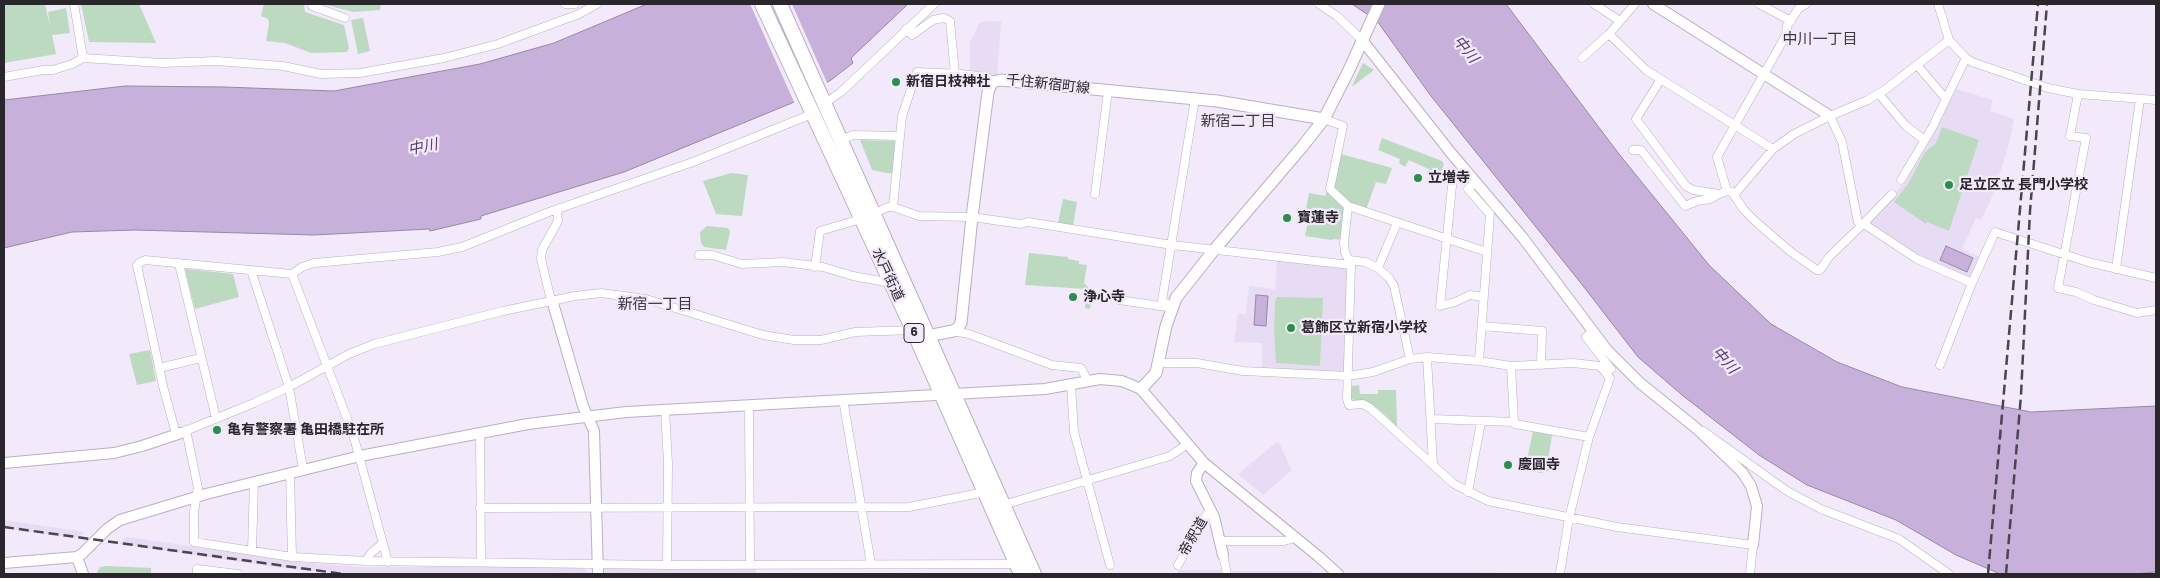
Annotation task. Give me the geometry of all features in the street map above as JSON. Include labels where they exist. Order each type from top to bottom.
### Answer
[{"type":"highway","name":"水戸街道","points":[[762,4],[810,108],[927,336],[985,492],[1021,564],[1034,574]]},
{"type":"highway","name":"水戸街道","points":[[780,4],[841,140],[891,283],[913,330],[1003,505],[1021,564]]},
{"type":"main road","points":[[1141,389],[1156,373],[1160,363],[1166,326],[1172,307],[1182,290],[1324,118],[1340,90],[1379,4]]},
{"type":"main road","name":"千住新宿町線","points":[[953,331],[961,323],[988,92],[992,82],[1001,80],[1195,99],[1240,104],[1324,118]]},
{"type":"main road","points":[[927,336],[953,331]]},
{"type":"street","points":[[74,4],[83,58]]},
{"type":"street","points":[[312,4],[312,6],[345,18]]},
{"type":"street","points":[[565,4],[575,4]]},
{"type":"street","points":[[4,76],[53,70],[83,58],[162,63],[216,62],[282,66],[321,74],[360,73],[444,58],[498,44],[579,14],[597,4]]},
{"type":"street","points":[[823,98],[841,92],[934,4]]},
{"type":"street","points":[[1319,4],[1364,37],[1476,182],[1523,238],[1607,350],[1640,383],[1696,428],[1737,466],[1751,486],[1757,513],[1750,574]]},
{"type":"street","points":[[1594,4],[1620,20]]},
{"type":"street","points":[[1582,58],[1609,34],[1635,4]]},
{"type":"street","points":[[1653,4],[1830,116],[1842,142],[1858,222],[1917,259],[1972,282]]},
{"type":"street","points":[[1759,4],[1790,21]]},
{"type":"street","points":[[1806,4],[1799,8],[1790,21],[1786,35],[1717,157],[1730,193],[1756,222],[1791,252],[1817,270],[1820,270],[1834,252],[1892,194]]},
{"type":"street","points":[[1938,4],[1949,40],[1966,58],[2022,81],[2078,94],[2156,100]]},
{"type":"street","points":[[906,29],[912,35],[933,20],[944,18],[950,21],[955,74]]},
{"type":"street","points":[[1609,34],[1646,70],[1773,149]]},
{"type":"street","points":[[1661,79],[1636,119],[1686,186],[1693,190],[1719,194],[1730,193],[1773,149],[1794,134],[1879,94],[1949,40]]},
{"type":"street","points":[[1901,180],[1946,99],[1966,58]]},
{"type":"street","points":[[1917,65],[1946,99]]},
{"type":"street","points":[[893,207],[902,116],[917,72],[987,77],[992,82]]},
{"type":"street","points":[[1095,194],[1108,91]]},
{"type":"street","points":[[1879,94],[1905,125],[1924,140]]},
{"type":"street","points":[[2078,94],[2070,136],[2086,138],[2058,288],[2076,292],[2094,300],[2137,313],[2156,310]]},
{"type":"street","points":[[1172,307],[1162,301],[1195,99]]},
{"type":"street","points":[[2116,269],[2140,99]]},
{"type":"street","points":[[810,108],[748,141],[657,176],[557,210],[462,247],[432,253],[314,263],[302,267],[292,274],[145,260],[138,265],[159,368],[198,488],[194,512],[194,542],[292,557],[388,562],[750,565],[1021,564]]},
{"type":"street","points":[[1324,118],[1342,126],[1330,189],[1348,206],[1487,252]]},
{"type":"street","points":[[841,140],[853,135],[900,136]]},
{"type":"street","points":[[1633,150],[1641,150],[1685,206],[1697,200],[1710,199],[1719,194]]},
{"type":"street","points":[[1453,176],[1440,306],[1470,295],[1483,297]]},
{"type":"street","points":[[1476,182],[1468,189],[1490,214],[1479,360]]},
{"type":"street","points":[[1348,206],[1344,243],[1345,252],[1350,263],[1349,405],[1363,404],[1370,408],[1454,484],[1499,505],[1666,534],[1753,545]]},
{"type":"street","points":[[815,267],[820,231],[867,217],[888,207],[919,216],[972,217],[1021,224],[1028,222],[1214,250],[1350,263],[1366,262],[1378,268],[1389,278],[1394,286],[1410,359]]},
{"type":"street","points":[[557,210],[558,221],[542,250],[542,259],[583,406],[594,431],[598,574]]},
{"type":"street","points":[[1378,268],[1397,223]]},
{"type":"street","points":[[1940,365],[1972,282],[1995,232],[2116,269],[2156,278]]},
{"type":"street","points":[[699,255],[712,255],[742,264],[782,262],[826,268],[853,276],[891,283]]},
{"type":"street","points":[[179,264],[216,418]]},
{"type":"street","points":[[251,270],[289,387],[303,469]]},
{"type":"street","points":[[292,274],[360,456],[388,562]]},
{"type":"street","points":[[4,463],[114,453],[142,446],[216,418],[289,387],[359,350],[393,338],[552,300],[601,293],[620,294],[763,335],[794,340],[821,340],[854,332],[913,330]]},
{"type":"street","points":[[1119,300],[1172,307]]},
{"type":"street","points":[[1482,326],[1542,331],[1541,365]]},
{"type":"street","points":[[953,331],[969,334],[1052,365],[1081,368],[1088,381]]},
{"type":"street","points":[[1593,331],[1586,337],[1611,369],[1606,373]]},
{"type":"street","points":[[1160,363],[1197,363],[1243,371],[1348,376],[1373,372],[1410,359],[1427,357],[1479,360],[1511,366],[1589,364],[1600,366],[1610,378],[1589,437],[1570,518],[1560,573]]},
{"type":"street","points":[[1427,357],[1432,419],[1433,465]]},
{"type":"street","points":[[159,368],[201,358]]},
{"type":"street","points":[[1511,366],[1514,422]]},
{"type":"street","points":[[4,563],[76,557],[120,520],[303,469],[480,433],[588,415],[947,393],[1026,390],[1071,385],[1100,379],[1122,381],[1141,389],[1186,445],[1204,463],[1338,574]]},
{"type":"street","points":[[1071,385],[1074,432],[1110,565]]},
{"type":"street","points":[[843,399],[871,564]]},
{"type":"street","points":[[749,405],[750,565]]},
{"type":"street","points":[[665,410],[667,564]]},
{"type":"street","points":[[1432,419],[1514,422],[1515,424],[1589,437]]},
{"type":"street","points":[[1468,492],[1481,422]]},
{"type":"street","points":[[1696,428],[1709,434],[1787,492],[1821,509],[1899,539],[1949,574]]},
{"type":"street","points":[[480,433],[481,562]]},
{"type":"street","points":[[1003,505],[1170,456],[1186,445]]},
{"type":"street","points":[[1204,463],[1197,473],[1196,481],[1214,517],[1227,574]]},
{"type":"street","points":[[290,473],[292,557]]},
{"type":"street","points":[[252,551],[254,482]]},
{"type":"street","points":[[480,508],[909,507],[985,492]]},
{"type":"street","name":"帝釈道","points":[[1178,566],[1210,509]]},
{"type":"street","points":[[1220,542],[1284,541],[1295,538]]},
{"type":"street","points":[[366,561],[371,553],[382,544]]},
{"type":"street","points":[[76,557],[83,574]]},
{"type":"street","points":[[197,572],[238,574]]},
{"type":"shaded area","points":[[980,22],[1001,22],[997,75],[970,72],[970,42]]},
{"type":"shaded area","name":"足立区立 長門小学校","points":[[1956,89],[1993,100],[1990,111],[2014,119],[2008,148],[1991,199],[1981,220],[1976,218],[1962,249],[1980,257],[1970,278],[1919,257],[1871,224],[1871,221],[1907,180],[1905,178]]},
{"type":"shaded area","name":"葛飾区立新宿小学校","points":[[1277,260],[1343,268],[1347,272],[1346,370],[1343,372],[1262,369],[1262,343],[1234,342],[1238,313],[1246,314],[1249,286],[1275,289]]},
{"type":"shaded area","points":[[1278,441],[1292,470],[1263,495],[1238,474]]},
{"type":"shaded area","points":[[4,520],[85,532],[75,538],[4,528]]},
{"type":"shaded area","points":[[127,537],[296,562],[358,567],[581,567],[589,572],[589,574],[357,574],[297,570],[118,544]]},
{"type":"shaded area","points":[[605,567],[756,568],[756,574],[604,574]]},
{"type":"shaded area","points":[[1179,570],[1221,570],[1222,574],[1177,574]]},
{"type":"shaded area","points":[[1232,571],[1312,571],[1314,574],[1232,574]]},
{"type":"shaded area","points":[[1359,572],[1474,572],[1556,574],[1360,574]]},
{"type":"green space","points":[[4,4],[45,4],[50,27],[48,12],[66,8],[70,33],[52,35],[56,54],[4,63]]},
{"type":"green space","points":[[81,4],[139,4],[156,43],[89,42]]},
{"type":"green space","points":[[264,4],[304,4],[305,12],[344,25],[349,48],[347,52],[311,53],[285,43],[266,41],[269,24],[268,19],[261,16]]},
{"type":"green space","points":[[323,4],[381,4],[380,10],[353,12]]},
{"type":"green space","points":[[363,18],[370,51],[358,54],[351,20]]},
{"type":"green space","points":[[1363,63],[1374,70],[1352,86]]},
{"type":"green space","points":[[1942,127],[1979,140],[1949,231],[1927,222],[1926,224],[1894,202],[1908,184],[1925,152],[1936,143]]},
{"type":"green space","points":[[1382,138],[1442,161],[1444,164],[1439,177],[1434,175],[1435,172],[1409,160],[1405,167],[1399,163],[1400,159],[1378,150]]},
{"type":"green space","points":[[860,140],[894,141],[896,144],[892,174],[872,170]]},
{"type":"green space","points":[[1341,154],[1392,168],[1386,184],[1376,182],[1366,210],[1352,205],[1332,186]]},
{"type":"green space","points":[[731,173],[748,175],[742,216],[716,214],[703,181]]},
{"type":"green space","points":[[1327,191],[1345,207],[1342,240],[1305,236],[1310,211],[1306,209],[1309,193],[1325,196]]},
{"type":"green space","points":[[1063,199],[1077,202],[1073,226],[1058,223]]},
{"type":"green space","points":[[707,226],[728,228],[730,232],[726,250],[704,247],[701,243],[700,232]]},
{"type":"green space","points":[[1029,253],[1068,257],[1068,259],[1079,261],[1079,264],[1087,265],[1084,283],[1092,291],[1090,309],[1085,308],[1086,289],[1025,285]]},
{"type":"green space","points":[[186,269],[233,274],[239,297],[195,309]]},
{"type":"green space","points":[[1277,297],[1323,298],[1320,366],[1276,363],[1274,330],[1275,302]]},
{"type":"green space","points":[[150,350],[156,381],[137,385],[129,354]]},
{"type":"green space","points":[[1359,385],[1360,394],[1378,394],[1378,390],[1396,390],[1397,427],[1381,411],[1365,400],[1355,401],[1351,398],[1351,386]]},
{"type":"green space","points":[[1533,431],[1552,435],[1548,460],[1549,471],[1541,473],[1525,470]]},
{"type":"green space","points":[[100,567],[151,568],[151,574],[96,574]]},
{"type":"water","name":"中川","points":[[647,4],[908,4],[851,58],[853,63],[831,80],[792,103],[624,172],[481,216],[481,219],[430,231],[429,229],[314,235],[135,230],[72,232],[4,248],[4,100],[125,86],[334,91],[480,64],[554,43]]},
{"type":"water","name":"中川","points":[[1352,4],[1506,4],[1619,154],[1709,265],[1771,324],[1837,362],[1902,387],[2031,412],[2156,406],[2156,572],[2134,574],[2000,574],[1956,555],[1896,520],[1807,485],[1759,455],[1682,395],[1638,357],[1431,96],[1377,21]]},
{"type":"water","points":[[1946,246],[1973,258],[1967,272],[1940,260]]},
{"type":"water","points":[[1256,295],[1268,296],[1266,326],[1254,325]]},
{"type":"pier","points":[[750,4],[792,4],[828,85],[795,104]]},
{"type":"railway","points":[[1988,574],[2038,4]]},
{"type":"railway","points":[[2006,574],[2021,395],[2030,211],[2047,4]]},
{"type":"railway","points":[[4,527],[343,574]]},
{"type":"place","name":"新宿日枝神社","points":[[896,82]]},
{"type":"place","name":"立増寺","points":[[1418,178]]},
{"type":"place","name":"足立区立 長門小学校","points":[[1949,185]]},
{"type":"place","name":"寶蓮寺","points":[[1287,218]]},
{"type":"place","name":"浄心寺","points":[[1073,297]]},
{"type":"place","name":"葛飾区立新宿小学校","points":[[1291,328]]},
{"type":"place","name":"亀有警察署 亀田橋駐在所","points":[[217,430]]},
{"type":"place","name":"慶圓寺","points":[[1508,465]]},
{"type":"district","name":"中川一丁目","points":[[1820,40]]},
{"type":"district","name":"新宿二丁目","points":[[1238,122]]},
{"type":"district","name":"新宿一丁目","points":[[655,305]]}]
